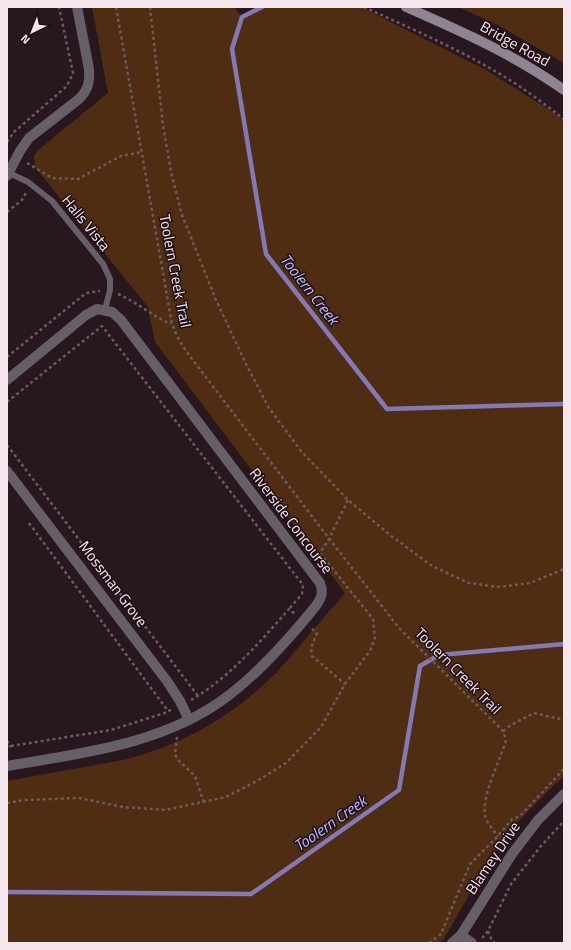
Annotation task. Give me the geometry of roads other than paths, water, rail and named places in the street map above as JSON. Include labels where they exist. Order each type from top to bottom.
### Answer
[{"type":"street","points":[[8,175],[17,157],[30,138],[78,99],[85,92],[88,86],[90,78],[89,69],[77,7]]},
{"type":"street","name":"Bridge Road","points":[[406,7],[498,50],[545,77],[564,90]]},
{"type":"street","points":[[7,380],[86,315],[97,309],[104,310]]},
{"type":"street","name":"Riverside Concourse","points":[[7,766],[115,747],[174,728],[207,711],[247,682],[321,600],[322,588],[320,583],[121,320],[112,312],[104,310]]},
{"type":"street","name":"Mossman Grove","points":[[7,471],[167,681],[182,705],[189,720]]},
{"type":"street","name":"Blamey Drive","points":[[452,943],[461,935],[512,854],[538,820],[564,794]]},
{"type":"street","points":[[461,935],[472,943]]},
{"type":"lane","name":"Halls Vista","points":[[8,175],[28,182],[52,201],[103,264],[110,279],[110,290],[104,310]]},
{"type":"waterway","name":"Toolern Creek","points":[[262,7],[242,17],[232,49],[266,254],[387,409],[564,404]]},
{"type":"waterway","name":"Toolern Creek","points":[[7,892],[251,894],[399,790],[420,666],[439,655],[564,644]]}]
